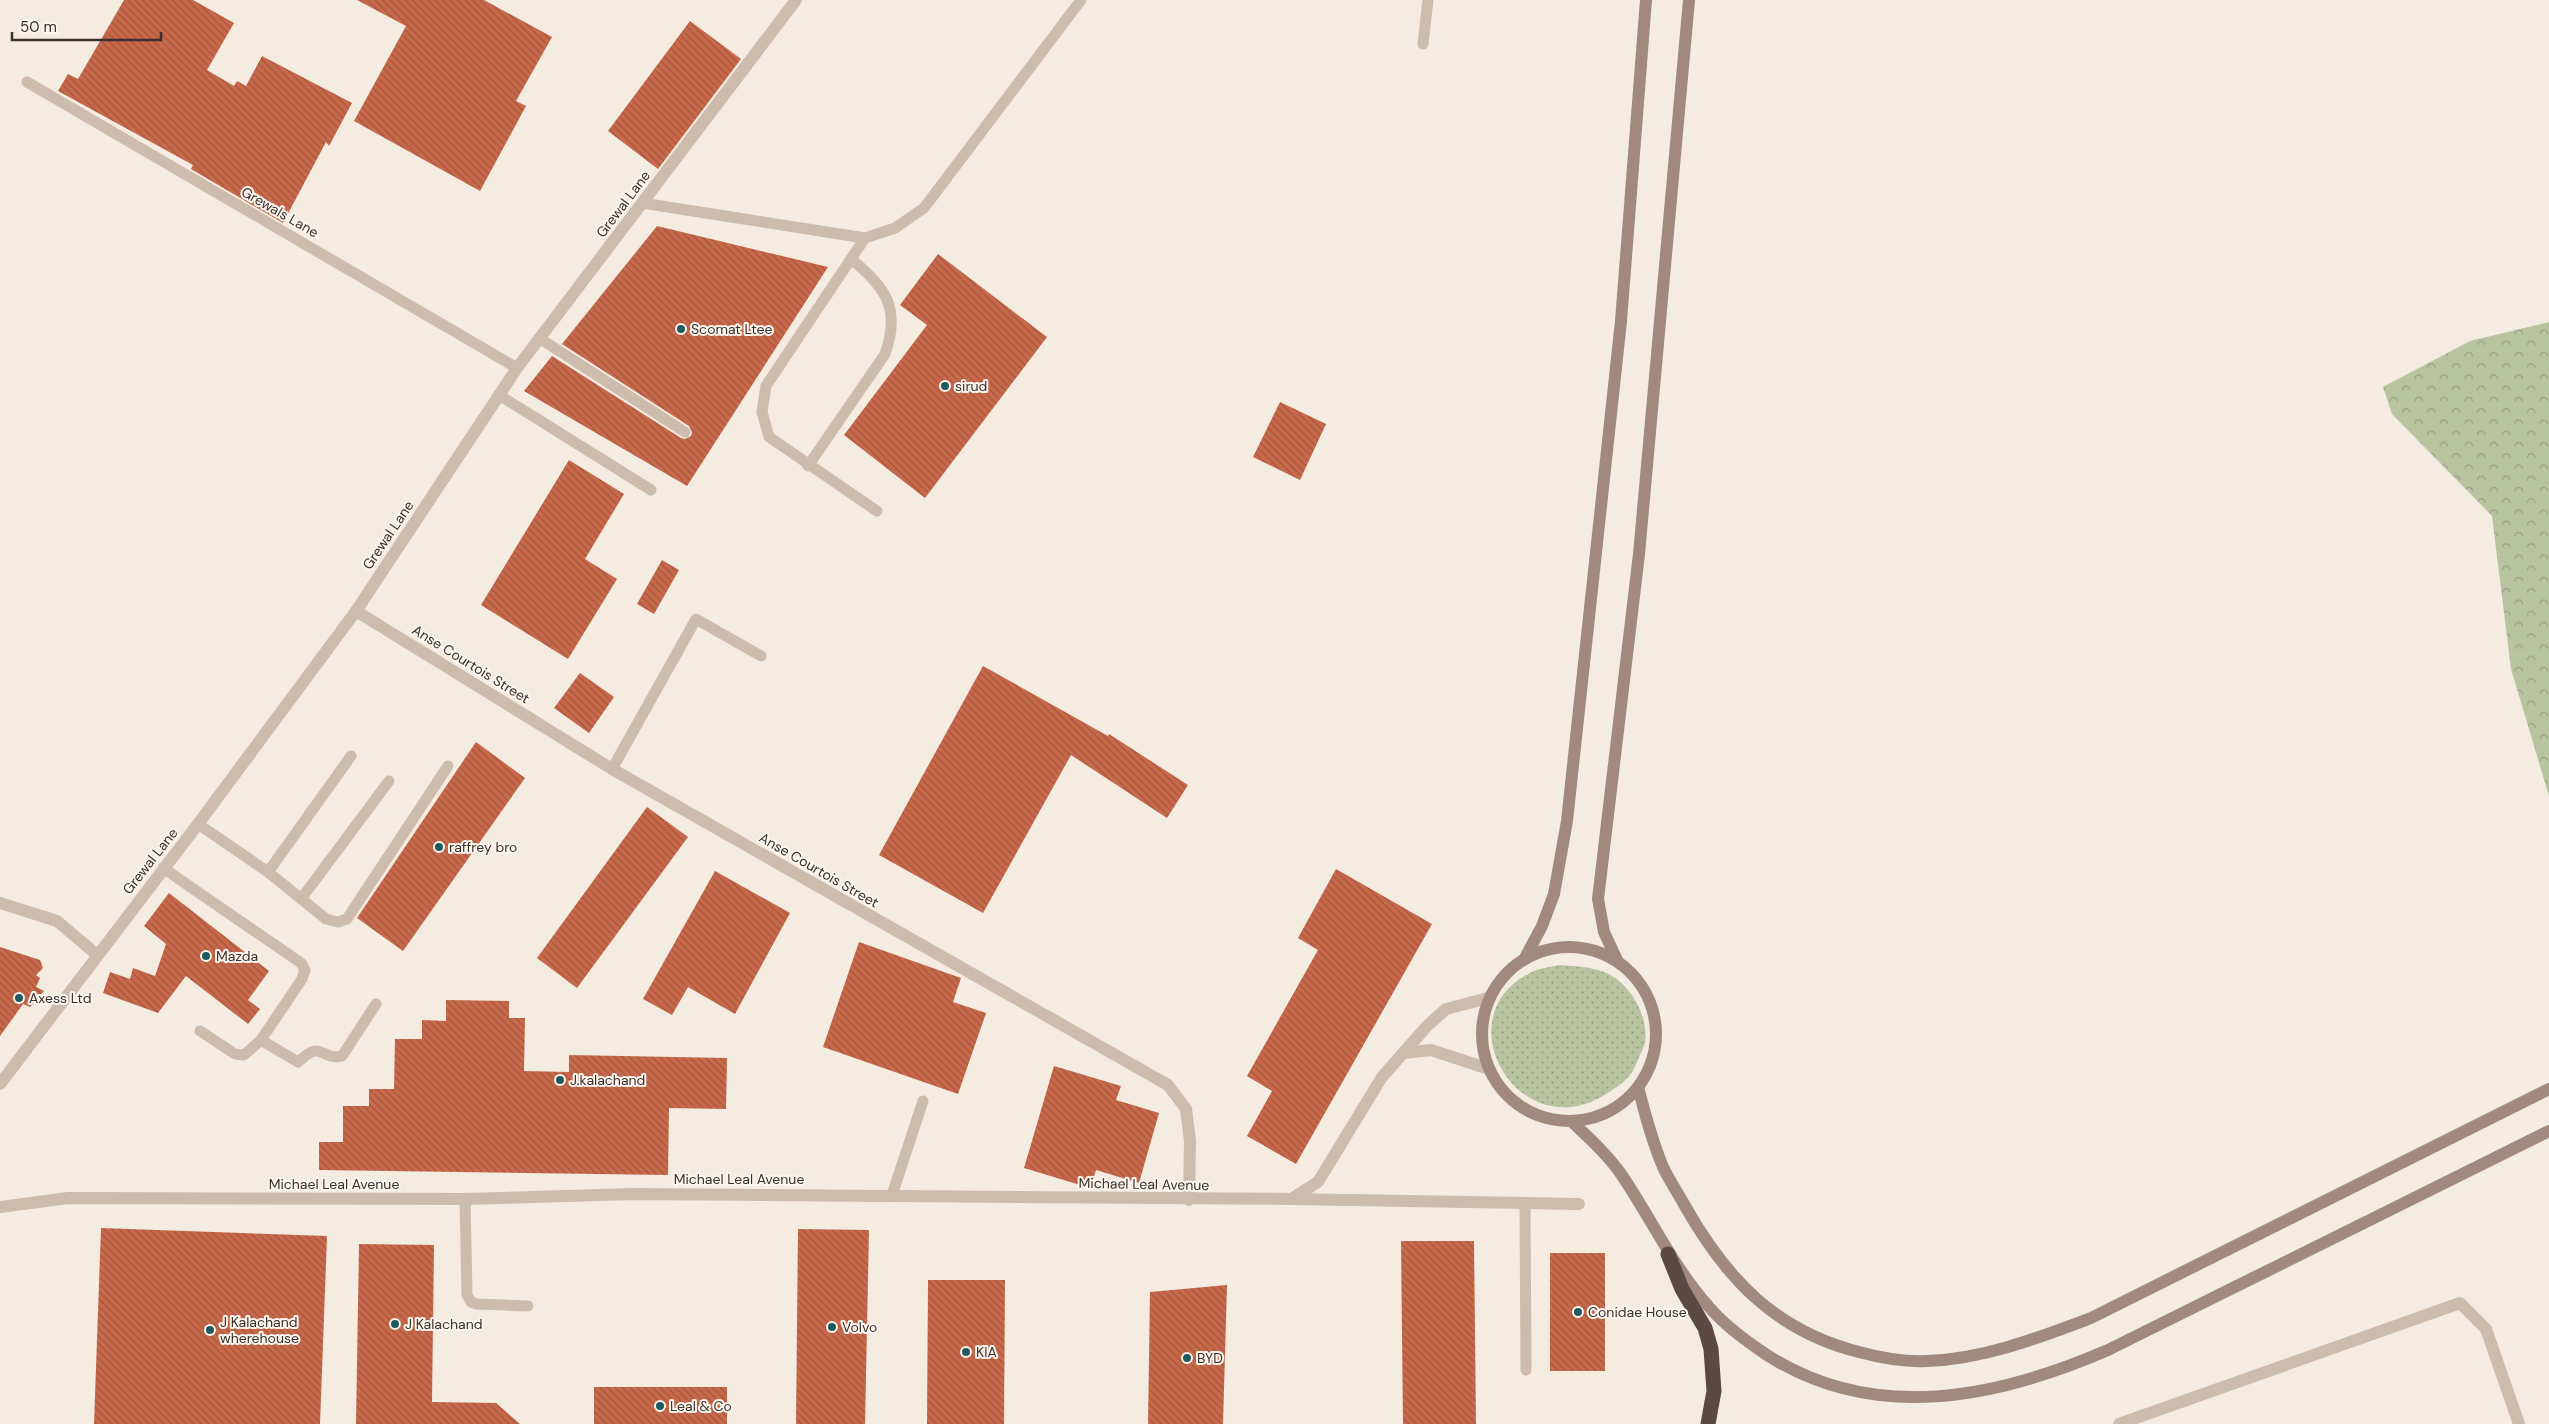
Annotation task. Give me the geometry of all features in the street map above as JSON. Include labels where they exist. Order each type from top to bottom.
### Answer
[{"type":"highway","points":[[1668,1254],[1682,1289],[1705,1328],[1711,1349],[1714,1391],[1708,1424]]},
{"type":"street","name":"Grewal Lane","points":[[0,1084],[96,954],[198,824],[356,611],[517,368],[539,338],[796,0]]},
{"type":"street","points":[[1526,956],[1542,926],[1554,894],[1568,821],[1621,321],[1646,0]]},
{"type":"street","points":[[1617,960],[1604,932],[1598,900],[1639,554],[1689,0]]},
{"type":"street","name":"Anse Courtois Street","points":[[356,611],[612,769],[1168,1085],[1186,1109],[1190,1141],[1189,1200]]},
{"type":"street","points":[[0,903],[57,921],[96,954]]},
{"type":"street","points":[[1572,945],[1596,950],[1617,960],[1635,976],[1648,996],[1655,1019],[1656,1043],[1650,1066],[1638,1087],[1625,1101],[1609,1112],[1591,1119],[1572,1122],[1551,1120],[1532,1113],[1514,1102],[1499,1087],[1488,1069],[1482,1046],[1482,1022],[1488,998],[1504,974],[1526,956],[1548,948],[1572,945]]},
{"type":"street","points":[[1291,1199],[1318,1182],[1382,1077],[1427,1026],[1446,1009],[1488,998]]},
{"type":"street","points":[[1404,1053],[1431,1050],[1488,1069]]},
{"type":"street","points":[[1638,1087],[1649,1129],[1664,1168],[1692,1217],[1723,1265],[1765,1308],[1802,1332],[1838,1347],[1880,1358],[1926,1361],[1978,1355],[2032,1340],[2091,1318],[2549,1089]]},
{"type":"street","points":[[1572,1122],[1620,1173],[1668,1254],[1709,1308],[1744,1339],[1778,1362],[1816,1381],[1866,1394],[1926,1398],[1983,1391],[2028,1381],[2067,1368],[2108,1350],[2549,1131]]},
{"type":"street","name":"Michael Leal Avenue","points":[[0,1207],[68,1198],[466,1199],[632,1194],[892,1195],[1189,1200],[1291,1199],[1578,1204]]},
{"type":"street","points":[[2120,1424],[2460,1303],[2486,1329],[2519,1424]]},
{"type":"lane","points":[[642,203],[865,238],[895,228],[924,208],[1081,0]]},
{"type":"lane","points":[[1423,44],[1428,0]]},
{"type":"lane","name":"Grewals Lane","points":[[27,82],[517,368]]},
{"type":"lane","points":[[865,238],[766,386],[762,412],[769,437],[808,466],[877,511]]},
{"type":"lane","points":[[808,466],[885,354],[892,333],[889,303],[874,278],[851,259]]},
{"type":"lane","points":[[539,338],[685,432]]},
{"type":"lane","points":[[499,395],[651,490]]},
{"type":"lane","points":[[612,769],[696,619],[761,656]]},
{"type":"lane","points":[[268,872],[351,756]]},
{"type":"lane","points":[[198,824],[268,872],[326,919],[338,922],[347,919],[448,766]]},
{"type":"lane","points":[[301,899],[389,781]]},
{"type":"lane","points":[[163,868],[301,963],[305,970],[302,979],[261,1040],[244,1055],[235,1054],[200,1031]]},
{"type":"lane","points":[[261,1040],[298,1062],[308,1052],[314,1050],[321,1051],[334,1058],[342,1056],[376,1004]]},
{"type":"lane","points":[[892,1195],[923,1102]]},
{"type":"lane","points":[[466,1199],[467,1295],[471,1302],[477,1304],[528,1306]]},
{"type":"lane","points":[[1525,1204],[1526,1370]]},
{"type":"green space","points":[[2549,322],[2549,796],[2511,669],[2492,516],[2392,414],[2383,387],[2470,341]]},
{"type":"green space","points":[[1559,965],[1577,966],[1604,972],[1622,984],[1636,1001],[1641,1011],[1645,1033],[1643,1048],[1634,1069],[1626,1079],[1601,1097],[1570,1107],[1541,1103],[1518,1089],[1501,1067],[1492,1042],[1494,1015],[1507,990],[1534,971]]},
{"type":"building","points":[[124,0],[193,0],[234,23],[207,70],[234,86],[237,81],[246,86],[262,56],[352,103],[329,146],[326,142],[283,223],[191,169],[193,165],[58,91],[68,74],[78,79]]},
{"type":"building","points":[[357,0],[484,0],[552,37],[516,101],[526,106],[480,191],[354,121],[406,26]]},
{"type":"building","points":[[690,21],[741,59],[658,169],[608,131]]},
{"type":"building","name":"Scomat Ltee","points":[[657,226],[828,267],[687,486],[524,391],[552,356],[681,438],[685,439],[691,436],[692,432],[689,426],[562,344]]},
{"type":"building","name":"sirud","points":[[938,254],[1047,337],[925,498],[844,435],[927,325],[900,305]]},
{"type":"building","points":[[1280,402],[1326,424],[1300,480],[1253,457]]},
{"type":"building","points":[[569,460],[624,494],[585,559],[617,579],[568,659],[481,605]]},
{"type":"building","points":[[662,560],[679,570],[654,614],[637,604]]},
{"type":"building","points":[[983,666],[1108,736],[1109,734],[1188,785],[1167,818],[1071,755],[983,913],[879,855]]},
{"type":"building","points":[[580,673],[614,697],[589,733],[554,708]]},
{"type":"building","name":"raffrey bro","points":[[476,742],[525,778],[403,951],[357,918]]},
{"type":"building","points":[[647,807],[688,837],[577,988],[537,958]]},
{"type":"building","points":[[1336,869],[1432,924],[1296,1164],[1247,1136],[1272,1091],[1247,1076],[1318,950],[1298,938]]},
{"type":"building","points":[[715,871],[790,913],[735,1014],[688,987],[672,1015],[643,999]]},
{"type":"building","name":"Mazda","points":[[169,893],[269,971],[248,1000],[260,1009],[248,1024],[186,976],[158,1013],[103,993],[110,972],[130,979],[133,968],[155,976],[166,944],[144,926]]},
{"type":"building","points":[[859,942],[961,978],[953,1002],[986,1013],[958,1094],[823,1047]]},
{"type":"building","name":"Axess Ltd","points":[[0,947],[40,960],[43,968],[36,975],[40,978],[36,987],[44,991],[30,1007],[23,1004],[0,1036]]},
{"type":"building","name":"J.kalachand","points":[[446,1000],[509,1001],[509,1018],[525,1018],[524,1071],[569,1072],[569,1055],[727,1058],[726,1109],[669,1108],[668,1175],[319,1170],[319,1142],[343,1142],[343,1106],[369,1106],[369,1089],[394,1089],[395,1039],[422,1039],[422,1020],[446,1021]]},
{"type":"building","points":[[1054,1066],[1121,1086],[1116,1100],[1159,1113],[1139,1183],[1096,1170],[1090,1188],[1024,1168]]},
{"type":"building","name":"J Kalachand wherehouse","points":[[101,1228],[327,1236],[320,1424],[94,1424]]},
{"type":"building","name":"Volvo","points":[[798,1229],[869,1230],[865,1424],[796,1424]]},
{"type":"building","points":[[1401,1241],[1474,1241],[1476,1424],[1403,1424]]},
{"type":"building","name":"J Kalachand","points":[[359,1244],[434,1245],[432,1402],[496,1403],[520,1424],[356,1424]]},
{"type":"building","name":"Conidae House","points":[[1550,1253],[1605,1253],[1605,1371],[1550,1371]]},
{"type":"building","name":"KIA","points":[[928,1280],[1005,1280],[1004,1424],[927,1424]]},
{"type":"building","name":"BYD","points":[[1227,1285],[1223,1424],[1148,1424],[1150,1292]]},
{"type":"building","name":"Leal & Co","points":[[594,1387],[727,1387],[727,1424],[594,1424]]},
{"type":"place","name":"Scomat Ltee","points":[[681,329]]},
{"type":"place","name":"sirud","points":[[945,386]]},
{"type":"place","name":"raffrey bro","points":[[439,847]]},
{"type":"place","name":"Mazda","points":[[206,956]]},
{"type":"place","name":"Axess Ltd","points":[[19,998]]},
{"type":"place","name":"J.kalachand","points":[[560,1080]]},
{"type":"place","name":"Conidae House","points":[[1578,1312]]},
{"type":"place","name":"J Kalachand","points":[[395,1324]]},
{"type":"place","name":"Volvo","points":[[832,1327]]},
{"type":"place","name":"J Kalachand wherehouse","points":[[210,1330]]},
{"type":"place","name":"KIA","points":[[966,1352]]},
{"type":"place","name":"BYD","points":[[1187,1358]]},
{"type":"place","name":"Leal & Co","points":[[660,1406]]}]
